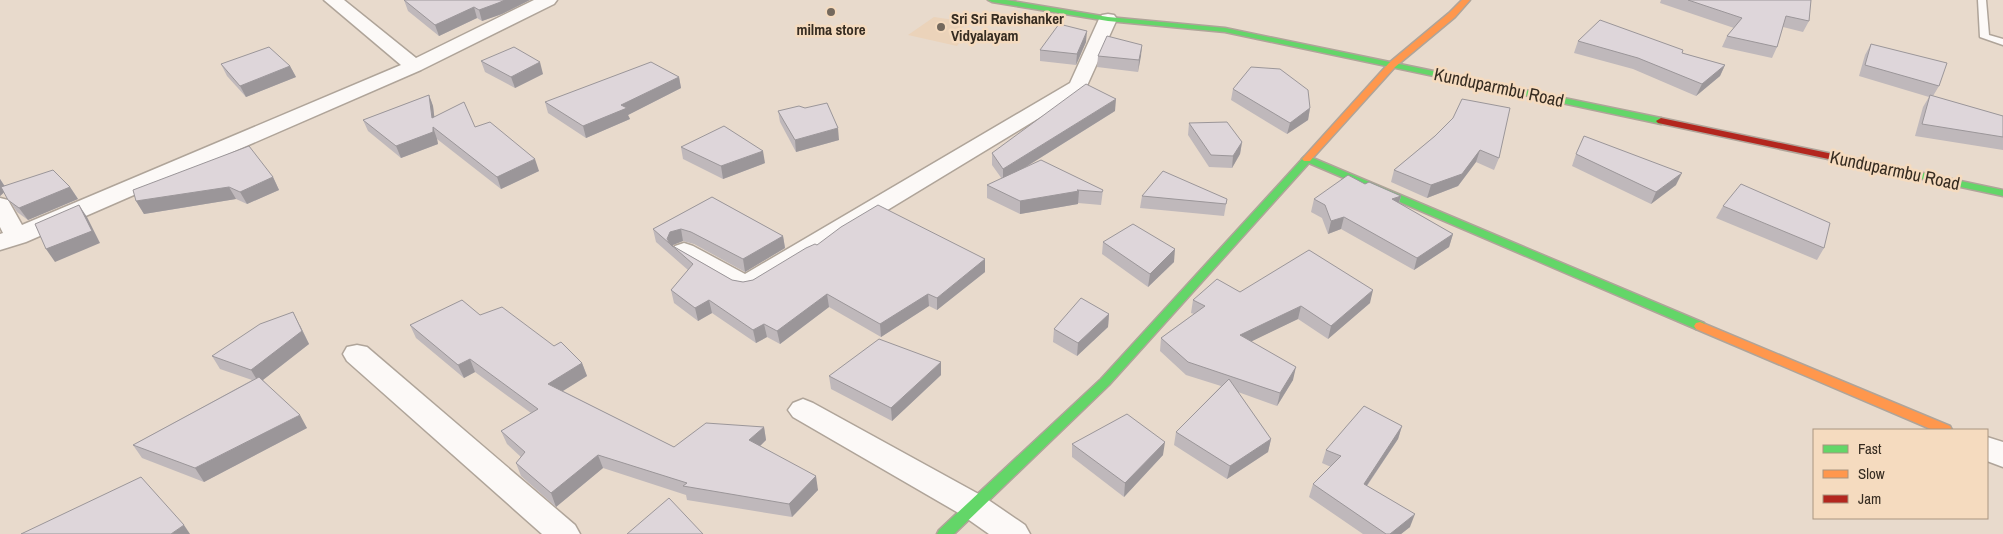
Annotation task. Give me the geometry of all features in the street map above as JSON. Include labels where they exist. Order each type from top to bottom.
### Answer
[{"type":"street","points":[[333,0],[414,66]]},
{"type":"street","points":[[0,205],[9,240],[414,66],[548,0]]},
{"type":"street","name":"Kunduparmbu Road","points":[[992,0],[1108,19],[1225,30],[2003,193]]},
{"type":"street","points":[[944,534],[1104,382],[1392,65],[1452,15],[1466,0]]},
{"type":"street","points":[[684,251],[744,285],[1078,86],[1108,19]]},
{"type":"street","points":[[1308,159],[1943,429]]},
{"type":"street","points":[[357,354],[564,534]]},
{"type":"street","points":[[803,410],[972,506],[1014,534]]},
{"type":"street","points":[[1988,448],[2003,455]]},
{"type":"lane","points":[[1982,0],[1985,37],[2003,42]]},
{"type":"shaded area","name":"Sri Sri Ravishanker Vidyalayam","points":[[934,17],[968,22],[958,32],[966,34],[957,46],[908,35]]},
{"type":"building","points":[[404,0],[505,0],[479,10],[474,7],[435,25]]},
{"type":"building","points":[[1688,0],[1811,0],[1809,21],[1786,16],[1777,47],[1727,36],[1742,18]]},
{"type":"building","points":[[1600,20],[1683,50],[1682,53],[1725,65],[1702,84],[1638,58],[1578,41]]},
{"type":"building","points":[[1059,24],[1087,31],[1077,54],[1040,50]]},
{"type":"building","points":[[1107,36],[1142,45],[1139,60],[1098,56]]},
{"type":"building","points":[[1871,44],[1947,63],[1939,86],[1865,65]]},
{"type":"building","points":[[269,47],[290,66],[240,86],[221,64]]},
{"type":"building","points":[[514,47],[540,62],[511,77],[481,61]]},
{"type":"building","points":[[651,62],[679,77],[621,105],[627,108],[583,126],[545,102]]},
{"type":"building","points":[[1251,67],[1280,69],[1308,90],[1310,108],[1290,123],[1233,89]]},
{"type":"building","points":[[1086,84],[1116,99],[1003,169],[992,153]]},
{"type":"building","points":[[429,95],[432,118],[464,102],[475,127],[490,122],[535,159],[497,177],[433,127],[433,132],[396,146],[363,120]]},
{"type":"building","points":[[1930,95],[2003,116],[2003,137],[1922,124]]},
{"type":"building","points":[[1462,99],[1510,108],[1499,158],[1480,150],[1462,174],[1431,185],[1394,170],[1435,136],[1453,118]]},
{"type":"building","points":[[827,103],[838,128],[795,140],[778,111],[799,106],[805,108]]},
{"type":"building","points":[[1227,122],[1242,142],[1233,156],[1211,155],[1189,123]]},
{"type":"building","points":[[724,126],[763,151],[721,166],[681,147]]},
{"type":"building","points":[[1584,136],[1682,173],[1656,192],[1576,154]]},
{"type":"building","points":[[249,146],[273,177],[240,192],[229,187],[136,201],[133,190]]},
{"type":"building","points":[[1041,160],[1103,190],[1102,192],[1077,190],[1079,191],[1020,201],[987,185]]},
{"type":"building","points":[[53,170],[70,187],[19,208],[8,200],[1,187]]},
{"type":"building","points":[[1163,171],[1227,199],[1226,204],[1142,196]]},
{"type":"building","points":[[1348,175],[1365,184],[1369,182],[1401,196],[1392,199],[1453,234],[1417,258],[1344,217],[1331,221],[1325,205],[1314,199]]},
{"type":"building","points":[[1741,184],[1830,223],[1824,248],[1723,206]]},
{"type":"building","points":[[712,197],[783,236],[743,259],[691,232],[681,229],[670,232],[667,239],[671,244],[653,229]]},
{"type":"building","points":[[79,205],[92,231],[46,249],[35,224]]},
{"type":"building","points":[[878,205],[985,259],[937,298],[928,294],[880,324],[827,294],[777,331],[764,324],[753,330],[709,300],[695,308],[671,290],[693,264],[672,245],[732,280],[743,282],[753,280],[806,248],[817,245],[841,227]]},
{"type":"building","points":[[1133,224],[1175,249],[1150,274],[1103,242]]},
{"type":"building","points":[[1309,250],[1373,290],[1331,326],[1301,306],[1240,335],[1296,367],[1280,393],[1188,362],[1161,338],[1205,306],[1193,300],[1217,279],[1240,292]]},
{"type":"building","points":[[1081,298],[1109,314],[1078,343],[1054,329]]},
{"type":"building","points":[[462,300],[480,315],[502,307],[554,346],[561,342],[582,363],[548,384],[674,447],[706,423],[764,427],[749,440],[816,476],[789,504],[683,486],[687,483],[598,455],[551,493],[516,463],[525,452],[501,431],[538,409],[470,359],[458,365],[410,325]]},
{"type":"building","points":[[293,312],[302,331],[251,370],[212,356],[260,324]]},
{"type":"building","points":[[879,339],[941,362],[891,408],[829,376]]},
{"type":"building","points":[[259,377],[300,415],[195,468],[133,445]]},
{"type":"building","points":[[1229,379],[1271,439],[1230,466],[1176,432]]},
{"type":"building","points":[[1364,406],[1402,426],[1364,484],[1415,514],[1390,534],[1386,534],[1313,484],[1341,456],[1326,450]]},
{"type":"building","points":[[1127,414],[1165,442],[1125,483],[1072,444]]},
{"type":"building","points":[[141,477],[184,525],[171,534],[21,534]]},
{"type":"building","points":[[669,498],[703,534],[627,534]]},
{"type":"traffic: fast","points":[[992,0],[1108,19],[1225,30],[1661,121]]},
{"type":"traffic: fast","points":[[944,534],[1105,382],[1307,159]]},
{"type":"traffic: fast","points":[[1308,159],[1700,326]]},
{"type":"traffic: fast","points":[[1871,165],[2003,193]]},
{"type":"traffic: slow","points":[[1307,159],[1392,65],[1452,15],[1466,0]]},
{"type":"traffic: slow","points":[[1700,326],[1943,429]]},
{"type":"traffic: jam","points":[[1661,121],[1871,165]]},
{"type":"place","name":"milma store","points":[[831,12]]},
{"type":"place","name":"Sri Sri Ravishanker Vidyalayam","points":[[941,27]]}]
